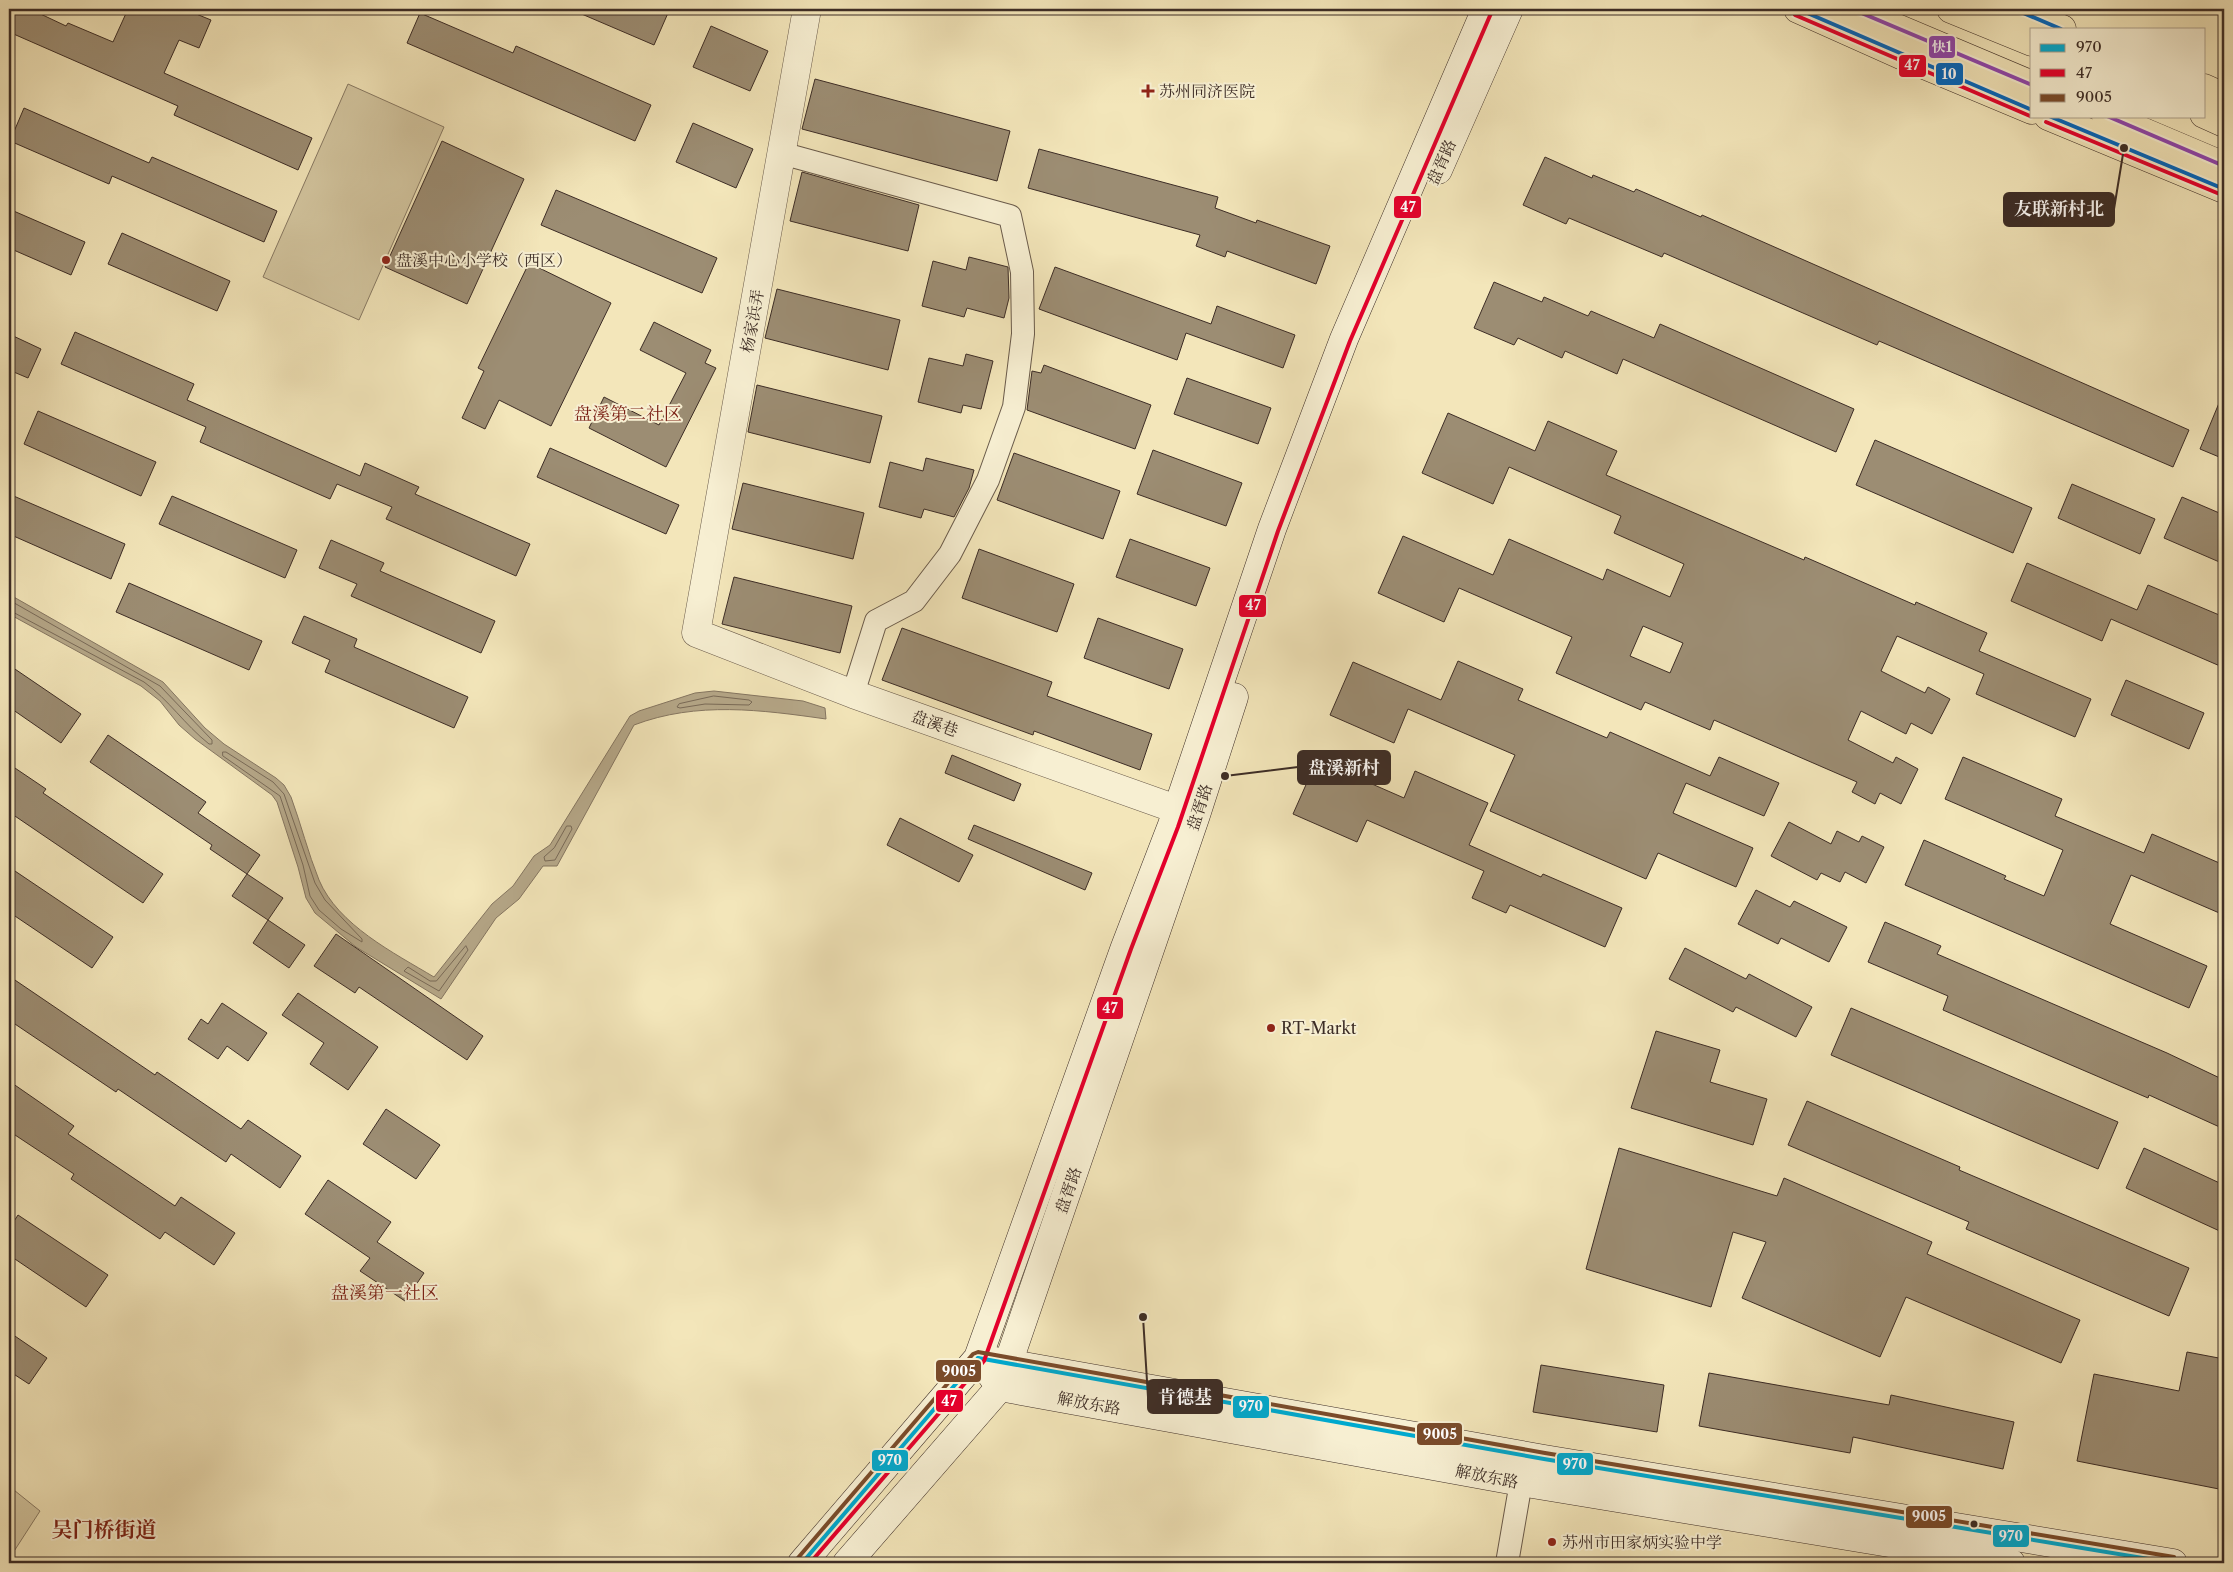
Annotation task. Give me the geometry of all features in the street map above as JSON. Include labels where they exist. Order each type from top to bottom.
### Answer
[{"type":"main road","name":"杨家浜弄","points":[[696,633],[807,9]]},
{"type":"main road","name":"盘胥路","points":[[802,1563],[978,1358],[1125,947],[1172,825],[1272,529],[1341,348],[1486,9]]},
{"type":"main road","name":"盘胥路","points":[[847,1563],[1004,1375],[1196,816],[1284,540],[1359,347],[1509,9]]},
{"type":"main road","points":[[1798,9],[1903,56],[2030,109]]},
{"type":"main road","points":[[1852,9],[2030,84]]},
{"type":"main road","points":[[1952,9],[2030,41]]},
{"type":"main road","points":[[2014,9],[2060,28]]},
{"type":"main road","points":[[2215,95],[2224,123]]},
{"type":"main road","points":[[2053,118],[2224,189]]},
{"type":"main road","points":[[2111,118],[2224,166]]},
{"type":"main road","name":"盘溪巷","points":[[696,633],[853,694],[1176,809]]},
{"type":"main road","points":[[978,1358],[1004,1375]]},
{"type":"main road","name":"解放东路","points":[[1004,1375],[1521,1482],[2011,1563]]},
{"type":"main road","name":"解放东路","points":[[1004,1375],[1544,1459],[2172,1563]]},
{"type":"street","points":[[781,154],[1010,216],[1022,272],[1023,334],[1014,407],[988,480],[950,554],[914,600],[876,621],[853,694]]},
{"type":"street","points":[[1507,1563],[1521,1482]]},
{"type":"shaded area","points":[[348,84],[444,127],[359,320],[263,277]]},
{"type":"shaded area","points":[[9,1486],[40,1511],[9,1559]]},
{"type":"water","points":[[9,587],[14,592],[12,596],[163,682],[205,728],[224,744],[284,785],[291,797],[319,880],[339,911],[385,948],[434,977],[492,904],[513,886],[534,856],[550,845],[630,716],[639,711],[695,693],[714,691],[803,701],[825,708],[826,719],[754,711],[706,710],[658,717],[634,725],[557,866],[543,866],[519,899],[496,918],[441,999],[356,947],[315,913],[306,898],[277,802],[272,795],[195,739],[179,725],[160,701],[141,686],[9,614]]},
{"type":"building","points":[[9,9],[30,9],[66,26],[68,23],[113,42],[128,9],[184,9],[211,20],[199,48],[179,40],[164,73],[312,138],[298,170],[174,115],[178,106],[9,32]]},
{"type":"building","points":[[570,9],[657,9],[668,13],[654,45]]},
{"type":"building","points":[[420,13],[513,53],[516,46],[651,105],[635,141],[407,43]]},
{"type":"building","points":[[711,26],[768,51],[750,91],[693,67]]},
{"type":"building","points":[[815,79],[1010,131],[997,181],[802,129]]},
{"type":"building","points":[[24,108],[149,163],[152,157],[277,211],[264,242],[112,176],[109,184],[10,141]]},
{"type":"building","points":[[693,123],[753,149],[736,188],[676,162]]},
{"type":"building","points":[[442,141],[524,179],[467,304],[385,267]]},
{"type":"building","points":[[1039,149],[1218,197],[1215,208],[1256,223],[1257,220],[1330,246],[1316,284],[1227,251],[1225,257],[1196,246],[1200,235],[1028,188]]},
{"type":"building","points":[[1545,157],[1592,178],[1593,175],[1634,192],[1636,189],[1701,217],[1702,215],[2189,430],[2173,467],[1879,341],[1877,345],[1664,253],[1662,257],[1569,218],[1566,224],[1523,205]]},
{"type":"building","points":[[802,172],[919,205],[908,251],[790,221]]},
{"type":"building","points":[[556,190],[717,258],[702,293],[541,225]]},
{"type":"building","points":[[9,209],[85,242],[71,275],[9,248]]},
{"type":"building","points":[[122,233],[230,281],[217,311],[108,264]]},
{"type":"building","points":[[969,257],[1008,267],[1009,298],[1004,318],[967,308],[964,317],[922,306],[933,261],[966,270]]},
{"type":"building","points":[[529,263],[611,303],[551,426],[499,400],[485,429],[462,418],[484,371],[478,368]]},
{"type":"building","points":[[1055,267],[1211,324],[1217,306],[1295,335],[1283,368],[1186,333],[1177,360],[1039,309]]},
{"type":"building","points":[[1494,282],[1542,302],[1544,297],[1588,316],[1591,311],[1654,338],[1660,324],[1854,409],[1836,452],[1623,359],[1617,374],[1565,351],[1562,358],[1518,338],[1514,345],[1474,328]]},
{"type":"building","points":[[777,289],[900,320],[888,370],[765,338]]},
{"type":"building","points":[[654,322],[711,350],[705,363],[716,368],[666,467],[589,428],[604,397],[659,425],[686,373],[640,350]]},
{"type":"building","points":[[75,332],[194,384],[187,400],[360,476],[365,463],[419,487],[415,494],[530,544],[516,576],[386,519],[392,507],[337,484],[330,499],[200,442],[206,427],[61,364]]},
{"type":"building","points":[[9,334],[41,349],[28,378],[9,370]]},
{"type":"building","points":[[966,354],[993,361],[981,409],[963,405],[961,413],[918,402],[929,358],[963,366]]},
{"type":"building","points":[[1044,365],[1151,405],[1135,449],[1027,410],[1032,371],[1041,373]]},
{"type":"building","points":[[1187,378],[1271,408],[1258,444],[1174,414]]},
{"type":"building","points":[[757,385],[882,416],[870,463],[748,432]]},
{"type":"building","points":[[2224,391],[2224,459],[2200,449]]},
{"type":"building","points":[[38,411],[156,462],[141,496],[24,444]]},
{"type":"building","points":[[1448,413],[1535,451],[1548,421],[1617,451],[1606,475],[1804,560],[1805,557],[1915,605],[1916,602],[1987,633],[1979,651],[2091,699],[2075,737],[1976,694],[1984,674],[1897,636],[1881,671],[1925,693],[1928,687],[1950,699],[1932,734],[1911,723],[1906,734],[1861,711],[1848,740],[1893,763],[1896,757],[1918,769],[1901,804],[1880,793],[1875,804],[1852,792],[1857,782],[1714,720],[1710,730],[1645,702],[1641,710],[1556,673],[1572,637],[1459,588],[1444,622],[1378,593],[1403,536],[1493,575],[1509,539],[1603,580],[1607,569],[1670,597],[1684,564],[1614,533],[1621,516],[1509,467],[1493,504],[1422,473]],"holes":[[[1643,626],[1683,643],[1670,673],[1630,656]]]},
{"type":"building","points":[[1875,440],[2032,508],[2013,553],[1856,485]]},
{"type":"building","points":[[550,448],[679,505],[666,534],[537,477]]},
{"type":"building","points":[[1153,450],[1242,483],[1226,526],[1137,494]]},
{"type":"building","points":[[1014,453],[1120,491],[1103,539],[997,500]]},
{"type":"building","points":[[926,458],[974,470],[969,488],[954,517],[924,509],[921,518],[879,507],[890,462],[923,471]]},
{"type":"building","points":[[743,483],[864,513],[853,559],[732,529]]},
{"type":"building","points":[[2072,484],[2155,519],[2140,554],[2058,518]]},
{"type":"building","points":[[9,494],[125,544],[111,579],[9,534]]},
{"type":"building","points":[[172,496],[297,550],[285,578],[159,524]]},
{"type":"building","points":[[2182,497],[2224,515],[2224,564],[2164,538]]},
{"type":"building","points":[[1130,539],[1210,568],[1196,606],[1116,577]]},
{"type":"building","points":[[331,540],[384,563],[380,571],[495,621],[481,653],[351,596],[357,584],[319,568]]},
{"type":"building","points":[[979,549],[1074,584],[1057,632],[962,598]]},
{"type":"building","points":[[2027,563],[2137,610],[2148,585],[2224,617],[2224,657],[2220,666],[2111,619],[2102,641],[2011,601]]},
{"type":"building","points":[[734,577],[852,606],[840,653],[722,624]]},
{"type":"building","points":[[129,583],[262,641],[249,670],[116,612]]},
{"type":"building","points":[[304,616],[357,639],[354,647],[468,697],[454,728],[325,672],[330,660],[292,643]]},
{"type":"building","points":[[1098,618],[1183,649],[1169,689],[1084,658]]},
{"type":"building","points":[[902,628],[1052,682],[1047,696],[1152,734],[1140,770],[1034,731],[1033,735],[882,680]]},
{"type":"building","points":[[1458,661],[1523,689],[1518,700],[1607,738],[1610,732],[1710,776],[1719,757],[1779,783],[1764,816],[1686,783],[1673,813],[1753,848],[1736,887],[1658,853],[1646,879],[1490,811],[1515,755],[1408,709],[1394,743],[1330,715],[1353,662],[1441,700]]},
{"type":"building","points":[[9,665],[81,714],[61,743],[9,707]]},
{"type":"building","points":[[2126,680],[2204,713],[2189,749],[2111,715]]},
{"type":"building","points":[[108,735],[206,802],[198,813],[260,855],[247,874],[210,849],[212,845],[90,762]]},
{"type":"building","points":[[952,755],[1021,784],[1014,801],[945,773]]},
{"type":"building","points":[[1963,757],[2062,799],[2055,816],[2144,853],[2152,834],[2224,865],[2224,915],[2131,875],[2110,924],[2207,966],[2189,1008],[1905,885],[1924,840],[2006,876],[2004,879],[2044,896],[2063,850],[1945,799]]},
{"type":"building","points":[[1317,760],[1404,798],[1415,771],[1488,803],[1469,845],[1541,877],[1543,874],[1622,908],[1605,947],[1510,905],[1506,913],[1472,898],[1484,871],[1367,820],[1357,842],[1293,814]]},
{"type":"building","points":[[9,764],[46,789],[43,793],[163,874],[143,903],[9,812]]},
{"type":"building","points":[[900,818],[973,855],[959,882],[887,845]]},
{"type":"building","points":[[1789,822],[1831,844],[1837,831],[1859,842],[1862,836],[1884,847],[1866,883],[1845,872],[1840,882],[1821,873],[1817,880],[1771,856]]},
{"type":"building","points":[[974,825],[1092,873],[1085,890],[968,839]]},
{"type":"building","points":[[9,867],[113,937],[92,968],[9,912]]},
{"type":"building","points":[[247,874],[283,898],[268,920],[232,896]]},
{"type":"building","points":[[1756,890],[1790,907],[1794,901],[1847,927],[1829,962],[1781,938],[1778,944],[1738,924]]},
{"type":"building","points":[[268,920],[305,945],[289,968],[253,943]]},
{"type":"building","points":[[1885,922],[1941,946],[1937,954],[2167,1053],[2224,1080],[2224,1129],[2149,1095],[2148,1098],[1943,1010],[1948,996],[1868,962]]},
{"type":"building","points":[[336,934],[483,1036],[467,1060],[359,987],[355,993],[314,966]]},
{"type":"building","points":[[1685,948],[1746,979],[1749,974],[1812,1007],[1796,1037],[1736,1007],[1733,1012],[1669,979]]},
{"type":"building","points":[[9,976],[155,1075],[157,1072],[241,1129],[248,1120],[301,1156],[280,1188],[231,1154],[226,1162],[118,1089],[116,1092],[9,1020]]},
{"type":"building","points":[[298,993],[378,1047],[348,1090],[310,1064],[324,1043],[282,1015]]},
{"type":"building","points":[[222,1003],[267,1033],[248,1061],[227,1046],[218,1059],[188,1039],[201,1019],[208,1024]]},
{"type":"building","points":[[1851,1008],[2118,1122],[2098,1169],[1831,1055]]},
{"type":"building","points":[[1656,1031],[1720,1050],[1710,1082],[1767,1099],[1753,1145],[1631,1108]]},
{"type":"building","points":[[9,1081],[74,1126],[68,1134],[175,1206],[181,1197],[235,1233],[214,1265],[165,1232],[160,1239],[71,1179],[74,1174],[9,1131]]},
{"type":"building","points":[[1807,1101],[1960,1167],[1959,1170],[2189,1268],[2169,1316],[1966,1229],[1969,1222],[1788,1145]]},
{"type":"building","points":[[386,1109],[440,1145],[416,1179],[363,1144]]},
{"type":"building","points":[[1619,1148],[1777,1196],[1784,1178],[1932,1242],[1927,1254],[2080,1320],[2061,1363],[1906,1297],[1880,1357],[1742,1298],[1766,1242],[1733,1232],[1711,1307],[1586,1269]]},
{"type":"building","points":[[2144,1148],[2224,1185],[2224,1233],[2126,1188]]},
{"type":"building","points":[[328,1180],[391,1222],[377,1242],[424,1273],[405,1301],[360,1271],[370,1258],[305,1214]]},
{"type":"building","points":[[18,1215],[108,1275],[86,1307],[9,1255],[9,1229]]},
{"type":"building","points":[[9,1332],[47,1358],[29,1384],[9,1371]]},
{"type":"building","points":[[2187,1352],[2224,1359],[2224,1490],[2077,1461],[2094,1374],[2179,1391]]},
{"type":"building","points":[[1541,1365],[1664,1385],[1657,1432],[1533,1412]]},
{"type":"building","points":[[1709,1373],[1889,1405],[1891,1395],[2014,1422],[2003,1469],[1853,1437],[1850,1453],[1699,1426]]},
{"type":"transit line","name":"10","points":[[1798,9],[2030,109]]},
{"type":"transit line","name":"快1","points":[[1852,9],[2030,84]]},
{"type":"transit line","name":"10","points":[[2014,9],[2059,28]]},
{"type":"transit line","name":"47","points":[[810,1563],[984,1361],[1131,949],[1178,827],[1278,531],[1350,341],[1492,11]]},
{"type":"transit line","name":"47","points":[[1795,15],[2030,116]]},
{"type":"transit line","name":"10","points":[[2054,118],[2224,189]]},
{"type":"transit line","name":"快1","points":[[2112,118],[2224,166]]},
{"type":"transit line","name":"47","points":[[2046,122],[2222,195]]},
{"type":"transit line","name":"9005","points":[[797,1559],[973,1354],[978,1352],[1545,1453],[2174,1557]]},
{"type":"transit line","name":"970","points":[[978,1358],[1544,1459],[2173,1563]]},
{"type":"transit line","name":"970","points":[[802,1563],[978,1358]]},
{"type":"place","name":"苏州同济医院","points":[[1148,91]]},
{"type":"place","name":"友联新村北","points":[[2124,148]]},
{"type":"place","name":"盘溪中心小学校（西区）","points":[[386,260]]},
{"type":"place","name":"盘溪新村","points":[[1225,776]]},
{"type":"place","name":"RT-Markt","points":[[1271,1028]]},
{"type":"place","name":"肯德基","points":[[1143,1317]]},
{"type":"place","name":"苏州市田家炳实验中学","points":[[1552,1542]]},
{"type":"district","name":"盘溪第二社区","points":[[628,414]]},
{"type":"district","name":"盘溪第一社区","points":[[385,1293]]},
{"type":"district","name":"吴门桥街道","points":[[104,1529]]}]
